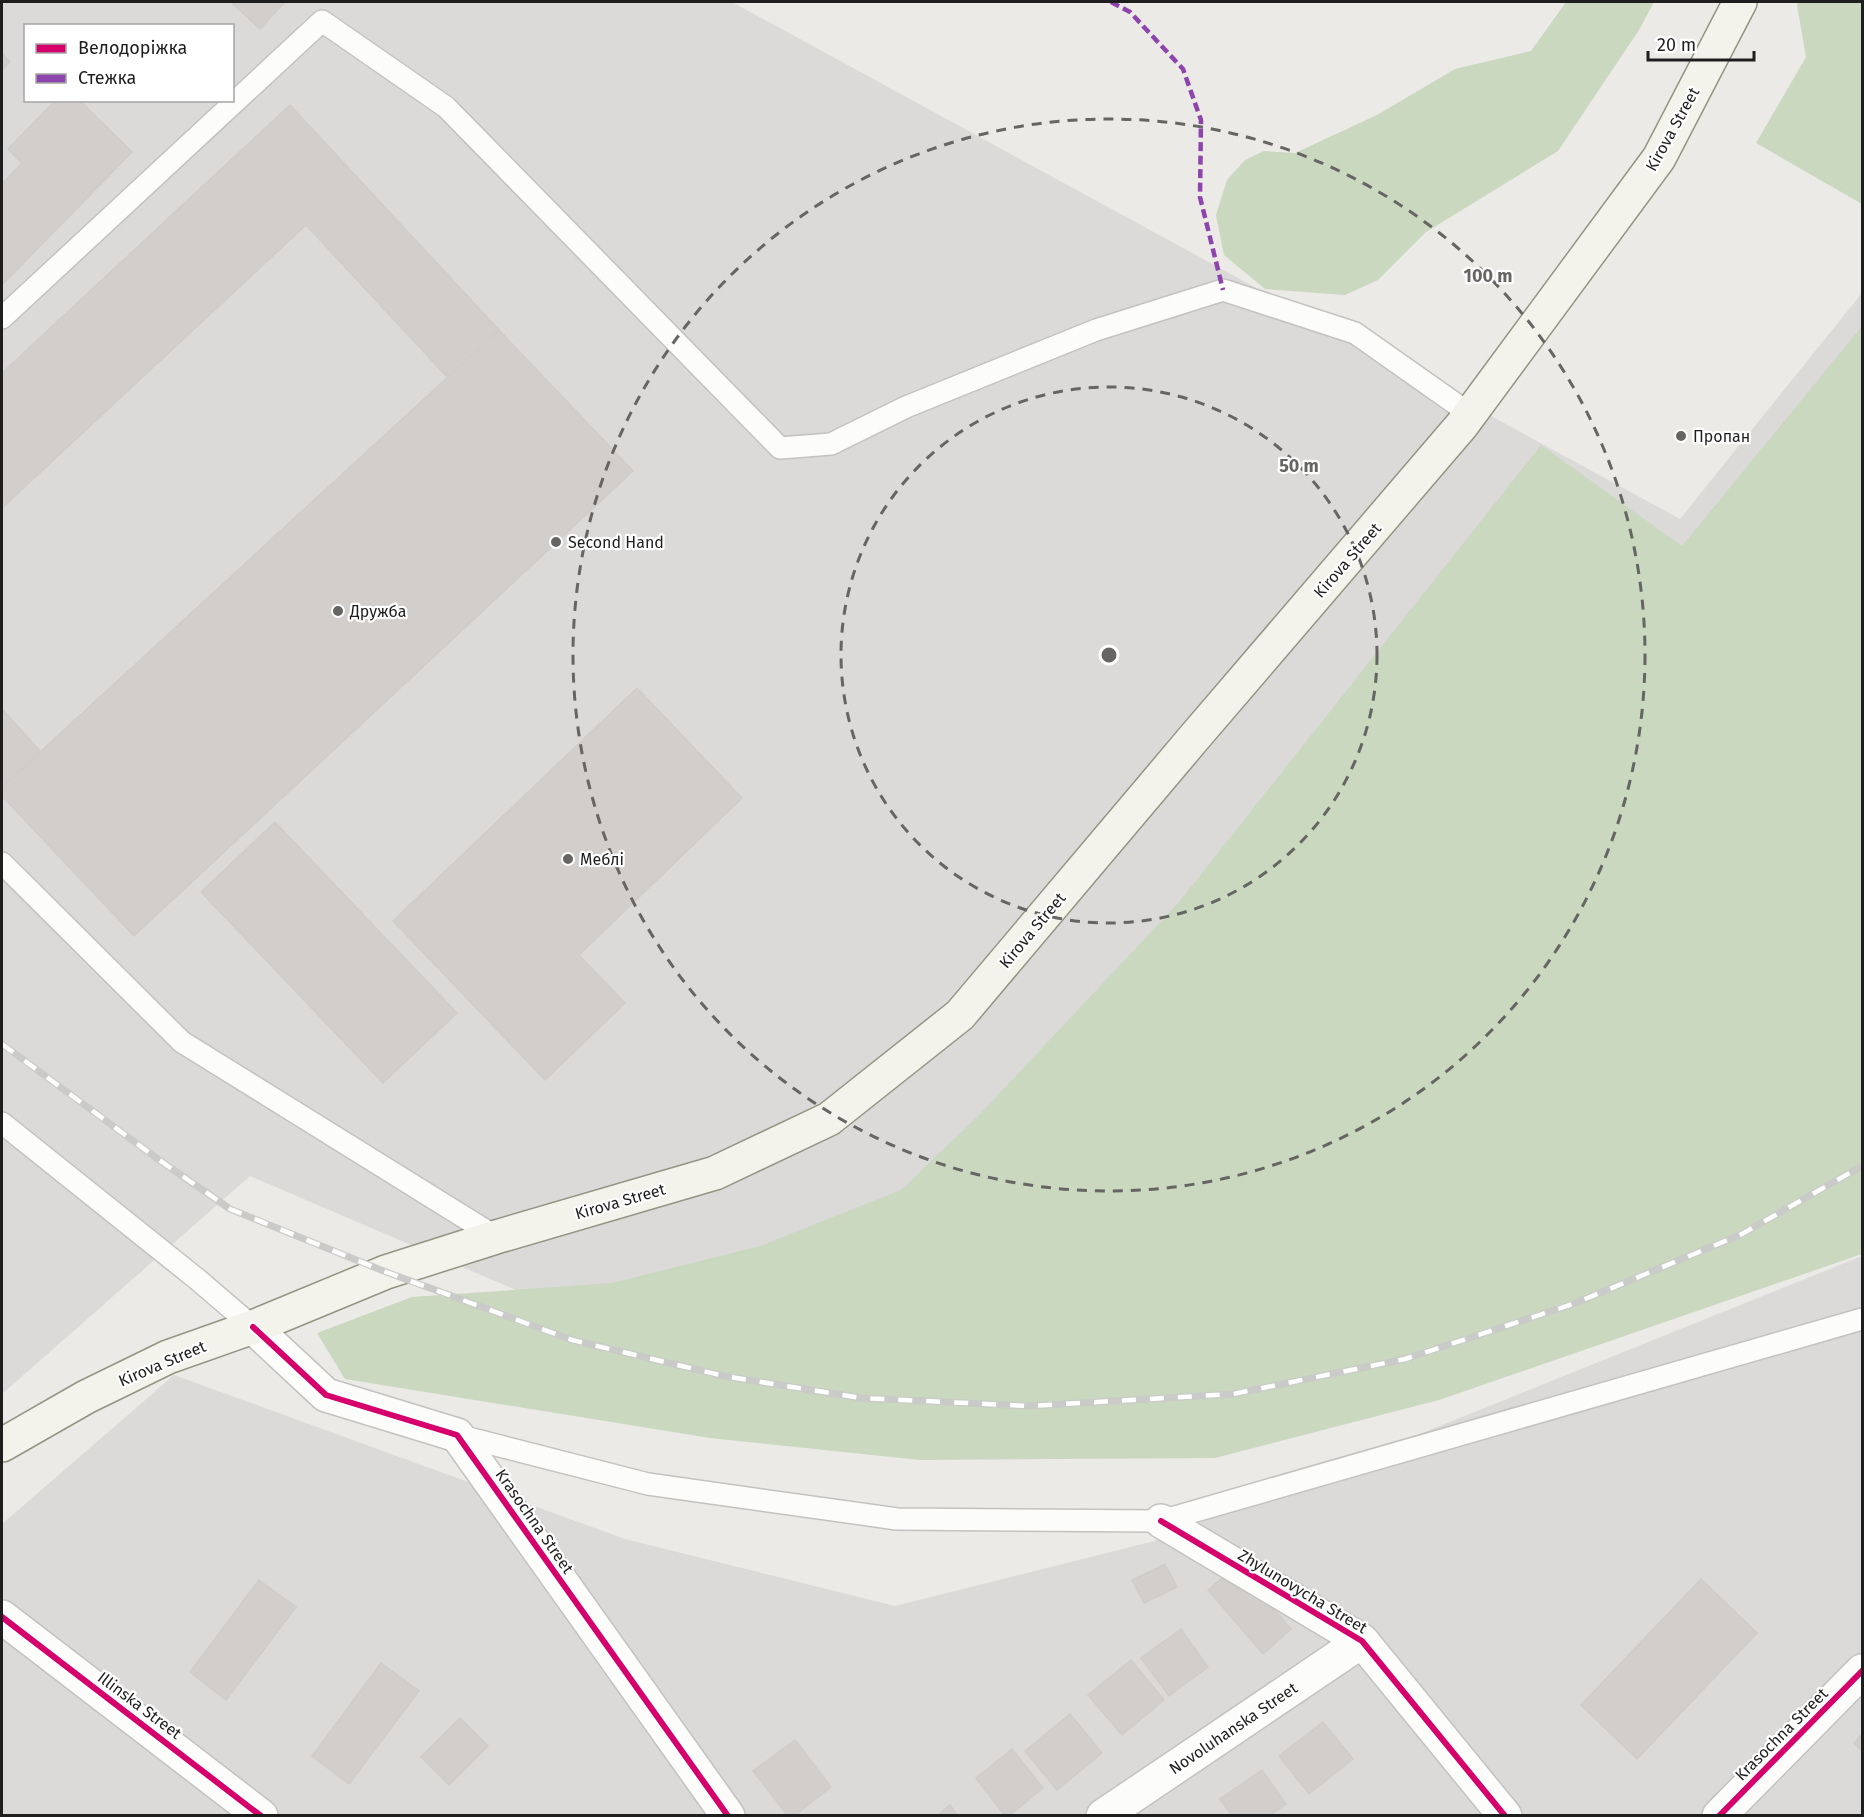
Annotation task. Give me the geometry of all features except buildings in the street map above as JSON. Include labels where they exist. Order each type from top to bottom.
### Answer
[{"type":"main road","name":"Kirova Street","points":[[2,1445],[86,1397],[168,1357],[253,1327],[386,1272],[496,1237],[715,1173],[829,1119],[960,1016],[1470,414],[1659,158],[1740,2]]},
{"type":"street","points":[[253,1327],[326,1395],[457,1436]]},
{"type":"street","name":"Krasochna Street","points":[[457,1436],[728,1815]]},
{"type":"street","name":"Zhylunovycha Street","points":[[1161,1521],[1362,1641],[1505,1815]]},
{"type":"street","name":"Illinska Street","points":[[2,1617],[261,1815]]},
{"type":"street","name":"Novoluhanska Street","points":[[1103,1815],[1362,1641]]},
{"type":"street","name":"Krasochna Street","points":[[1719,1815],[1863,1671]]},
{"type":"lane","points":[[2,318],[322,21],[446,107],[780,448],[831,444],[906,407],[1096,330],[1222,290],[1355,333],[1470,414]]},
{"type":"lane","points":[[2,863],[182,1042],[496,1237]]},
{"type":"lane","points":[[2,1123],[197,1278],[253,1327]]},
{"type":"lane","points":[[457,1436],[648,1484],[897,1519],[1161,1521],[1863,1318]]},
{"type":"shaded area","points":[[2,2],[732,2],[1680,519],[1862,293],[1862,1114],[579,1317],[250,1176],[2,1394]]},
{"type":"shaded area","points":[[1862,1256],[1862,1815],[2,1815],[2,1524],[174,1375],[625,1539],[895,1606],[1154,1541]]},
{"type":"green space","points":[[1566,2],[1654,2],[1639,30],[1558,151],[1426,232],[1378,280],[1345,295],[1265,289],[1224,255],[1216,215],[1227,180],[1245,160],[1264,151],[1295,153],[1377,115],[1455,69],[1531,51]]},
{"type":"green space","points":[[1798,2],[1862,2],[1862,204],[1756,143],[1806,57]]},
{"type":"green space","points":[[1862,326],[1862,1254],[1439,1400],[1215,1458],[920,1460],[710,1438],[345,1379],[317,1333],[412,1297],[612,1283],[760,1246],[901,1190],[981,1113],[1179,902],[1541,445],[1682,546]]},
{"type":"railway","points":[[2,1044],[155,1157],[230,1209],[386,1272],[572,1340],[724,1376],[861,1398],[1029,1406],[1233,1394],[1405,1359],[1573,1304],[1740,1235],[1862,1166]]},
{"type":"marked path","points":[[1111,2],[1130,12],[1183,69],[1201,120],[1200,197],[1223,290]]},
{"type":"cycle path","points":[[253,1327],[326,1395],[457,1435],[728,1816]]},
{"type":"cycle path","points":[[1161,1521],[1362,1641],[1505,1816]]},
{"type":"cycle path","points":[[2,1617],[261,1816]]},
{"type":"cycle path","points":[[1719,1816],[1862,1671]]},
{"type":"place","name":"Пропан","points":[[1681,436]]},
{"type":"place","name":"Second Hand","points":[[556,542]]},
{"type":"place","name":"Дружба","points":[[338,611]]},
{"type":"place","name":"Меблі","points":[[568,859]]}]
